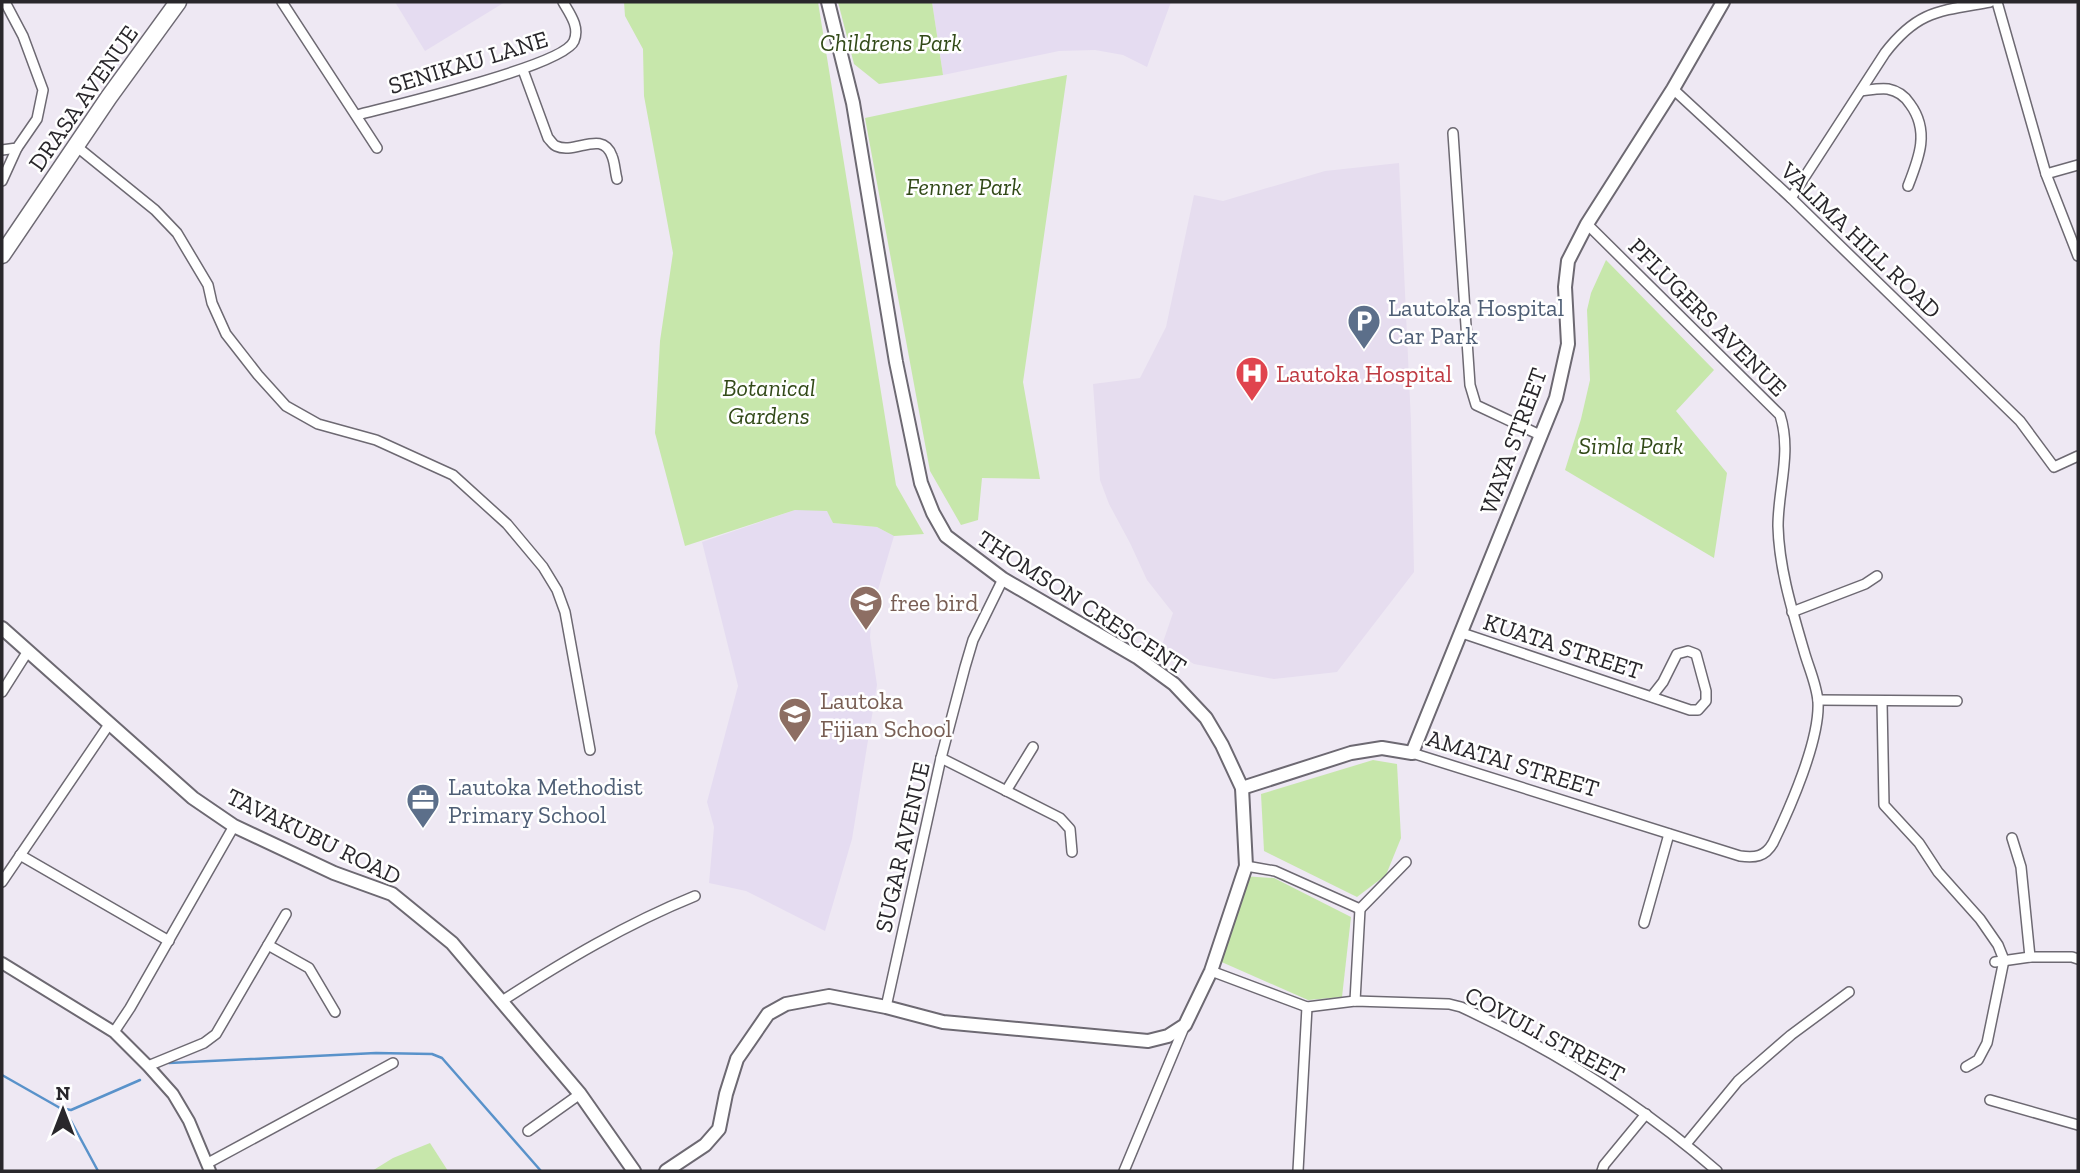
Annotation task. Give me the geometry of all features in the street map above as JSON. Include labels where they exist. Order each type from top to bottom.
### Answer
[{"type":"highway","name":"DRASA AVENUE","points":[[2,255],[178,2]]},
{"type":"main road","name":"THOMSON CRESCENT","points":[[828,2],[853,103],[896,362],[921,483],[929,506],[946,536],[1003,579],[1138,657],[1174,684],[1206,718],[1242,788],[1246,866],[1211,971],[1185,1025]]},
{"type":"main road","name":"WAYA STREET","points":[[1412,753],[1556,398],[1568,344],[1565,287],[1568,261],[1587,224],[1673,89],[1723,2]]},
{"type":"main road","name":"TAVAKUBU ROAD","points":[[2,628],[193,797],[234,826],[334,873],[392,894],[452,943],[580,1094],[634,1171]]},
{"type":"main road","name":"AMATAI STREET","points":[[1242,788],[1352,753],[1382,748],[1412,753]]},
{"type":"main road","points":[[666,1171],[705,1145],[719,1129],[737,1059],[768,1014],[786,1004],[829,996],[943,1022],[1148,1041],[1168,1035],[1185,1025]]},
{"type":"street","points":[[2,181],[17,148],[37,119],[43,90],[23,36],[5,2]]},
{"type":"street","points":[[282,2],[377,148]]},
{"type":"street","name":"SENIKAU LANE","points":[[357,116],[523,70],[568,50],[574,43],[577,29],[564,2]]},
{"type":"street","points":[[1791,198],[1900,34],[1911,24],[1937,13],[1990,2]]},
{"type":"street","points":[[1997,2],[2046,174],[2078,256]]},
{"type":"street","points":[[523,70],[548,138],[556,146],[568,148],[597,143],[606,146],[612,156],[617,179]]},
{"type":"street","points":[[1861,91],[1881,88],[1899,93],[1907,100],[1918,118],[1922,134],[1921,146],[1908,186]]},
{"type":"street","name":"VALIMA HILL ROAD","points":[[1673,89],[1791,198],[2020,421],[2054,467],[2078,456]]},
{"type":"street","points":[[1453,133],[1470,385],[1476,405],[1540,435]]},
{"type":"street","points":[[76,146],[155,210],[177,233],[208,285],[212,303],[226,334],[286,407],[318,424],[376,440],[453,475],[507,524],[543,567],[557,590],[565,612],[590,750]]},
{"type":"street","points":[[2,150],[17,148]]},
{"type":"street","points":[[2046,174],[2078,165]]},
{"type":"street","name":"PFLUGERS AVENUE","points":[[1587,224],[1780,415],[1786,434],[1778,526],[1783,571],[1818,700],[1814,734],[1803,768],[1780,830],[1768,851]]},
{"type":"street","points":[[1792,612],[1865,584],[1877,576]]},
{"type":"street","name":"SUGAR AVENUE","points":[[886,1007],[942,758],[974,640],[1003,579]]},
{"type":"street","name":"KUATA STREET","points":[[1462,634],[1652,695],[1690,710],[1698,710],[1703,706],[1706,691],[1696,654],[1688,651],[1677,654],[1660,687],[1652,695]]},
{"type":"street","points":[[2,692],[28,651]]},
{"type":"street","points":[[1818,700],[1957,701]]},
{"type":"street","points":[[1882,702],[1884,805],[1919,843],[1938,872],[1980,919],[1998,945],[2000,961],[1987,1043],[1978,1059],[1966,1066]]},
{"type":"street","points":[[2,882],[110,723]]},
{"type":"street","points":[[1006,790],[1033,747]]},
{"type":"street","name":"AMATAI STREET","points":[[1412,753],[1740,856],[1755,858],[1768,851]]},
{"type":"street","points":[[942,758],[1067,824],[1073,836],[1072,852]]},
{"type":"street","points":[[114,1031],[130,1008],[234,826]]},
{"type":"street","points":[[1644,923],[1669,834]]},
{"type":"street","points":[[2012,838],[2021,867],[2030,957]]},
{"type":"street","points":[[20,855],[169,940]]},
{"type":"street","points":[[1355,1001],[1360,909],[1406,862]]},
{"type":"street","points":[[1246,866],[1275,871],[1360,909]]},
{"type":"street","points":[[502,1001],[577,952],[647,915],[695,895]]},
{"type":"street","points":[[148,1066],[204,1043],[216,1034],[286,914]]},
{"type":"street","points":[[268,945],[310,968],[335,1012]]},
{"type":"street","points":[[2000,961],[2030,957],[2078,959]]},
{"type":"street","points":[[2,963],[114,1031],[173,1094],[189,1121],[209,1167],[393,1063]]},
{"type":"street","name":"COVULI STREET","points":[[1211,971],[1307,1007],[1355,1001],[1449,1004],[1461,1007],[1601,1082],[1686,1144],[1717,1171]]},
{"type":"street","points":[[1686,1144],[1738,1081],[1791,1035],[1849,992]]},
{"type":"street","points":[[1298,1171],[1307,1007]]},
{"type":"street","points":[[1124,1171],[1185,1025]]},
{"type":"street","points":[[528,1131],[580,1094]]},
{"type":"street","points":[[1990,1100],[2078,1125]]},
{"type":"street","points":[[1602,1171],[1646,1114]]},
{"type":"shaded area","points":[[395,2],[505,2],[425,51]]},
{"type":"shaded area","points":[[932,2],[1171,2],[1147,67],[1123,55],[1095,50],[1059,51],[943,75]]},
{"type":"shaded area","name":"Lautoka Hospital","points":[[1399,163],[1411,422],[1414,572],[1337,672],[1274,679],[1194,664],[1162,645],[1173,613],[1147,580],[1100,480],[1093,384],[1140,378],[1166,327],[1194,195],[1223,201],[1325,171]]},
{"type":"shaded area","name":"Lautoka Fijian School","points":[[795,510],[827,510],[833,523],[877,527],[894,536],[872,610],[870,637],[877,685],[852,839],[825,931],[746,891],[709,883],[714,827],[707,802],[738,686],[702,542]]},
{"type":"green space","name":"Botanical Gardens","points":[[624,2],[818,2],[896,485],[924,534],[894,536],[877,527],[833,523],[827,511],[795,510],[685,546],[655,433],[660,341],[673,253],[644,96],[643,49],[625,16]]},
{"type":"green space","name":"Childrens Park","points":[[838,2],[932,2],[943,75],[879,84],[854,64]]},
{"type":"green space","name":"Fenner Park","points":[[1067,75],[1023,382],[1040,479],[982,478],[978,520],[961,525],[930,471],[865,118]]},
{"type":"green space","name":"Simla Park","points":[[1606,260],[1714,370],[1676,411],[1727,473],[1714,558],[1565,470],[1590,380],[1587,310],[1591,293]]},
{"type":"green space","points":[[1373,760],[1397,764],[1401,838],[1386,875],[1357,897],[1264,851],[1261,794]]},
{"type":"green space","points":[[1242,876],[1274,878],[1351,917],[1342,997],[1308,1000],[1208,956]]},
{"type":"green space","points":[[430,1143],[448,1171],[372,1171],[393,1158]]},
{"type":"waterway","points":[[169,1063],[376,1053],[432,1054],[442,1058],[541,1171]]},
{"type":"waterway","points":[[2,1075],[60,1108],[71,1110],[140,1080]]},
{"type":"waterway","points":[[60,1109],[71,1121],[98,1171]]},
{"type":"place","name":"Lautoka Hospital Car Park","points":[[1364,351]]},
{"type":"place","name":"Lautoka Hospital","points":[[1252,403]]},
{"type":"place","name":"free bird","points":[[866,632]]},
{"type":"place","name":"Lautoka Fijian School","points":[[795,744]]},
{"type":"place","name":"Lautoka Methodist Primary School","points":[[423,830]]}]
